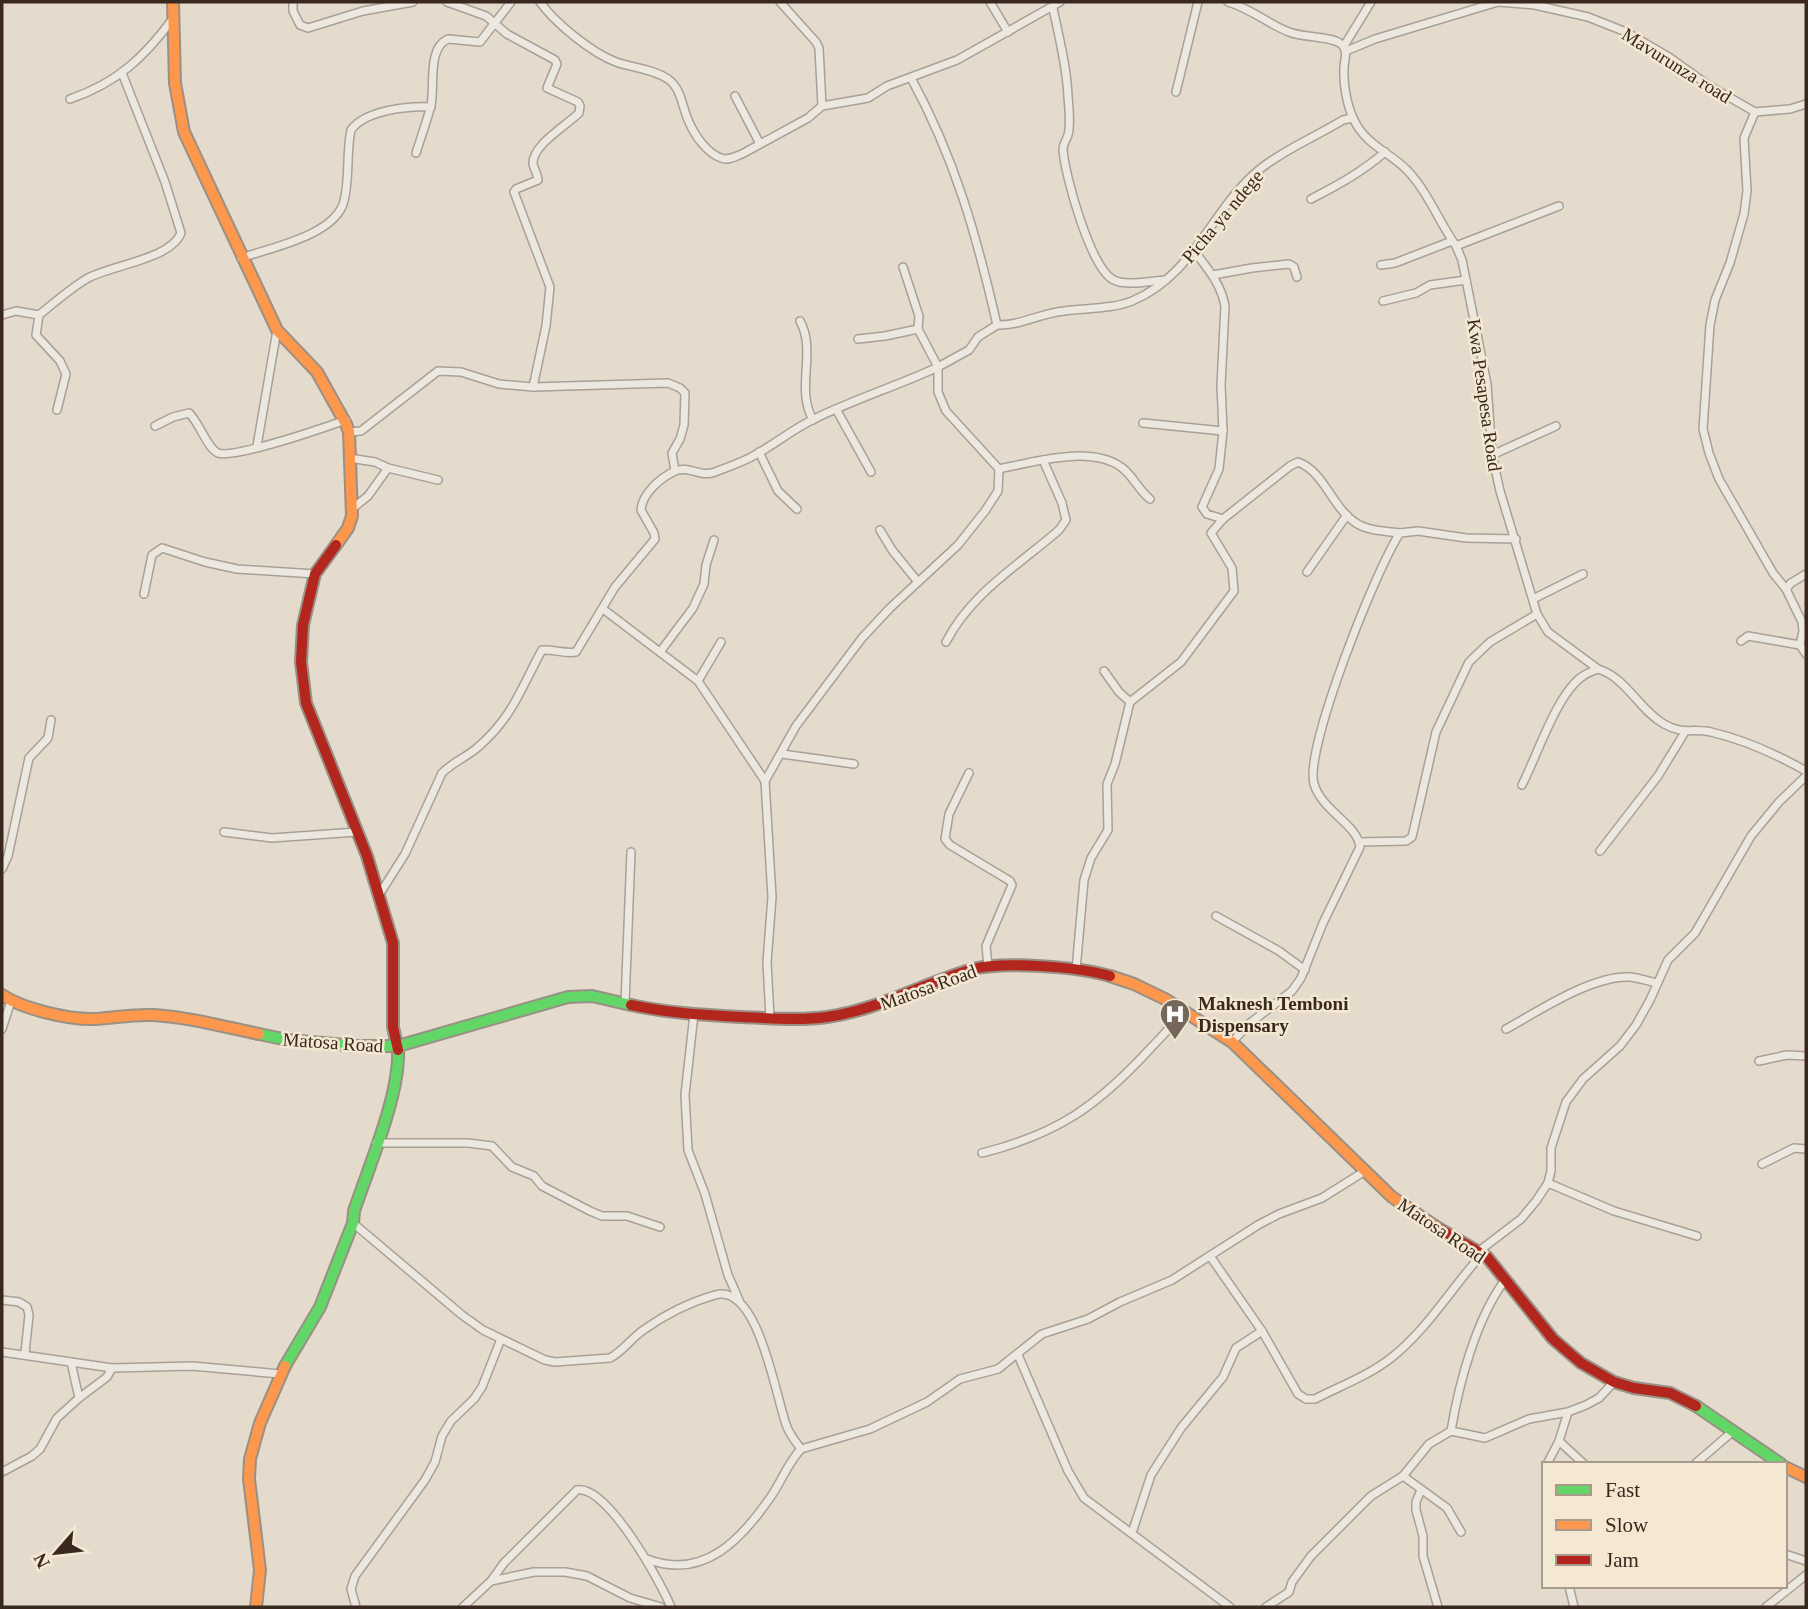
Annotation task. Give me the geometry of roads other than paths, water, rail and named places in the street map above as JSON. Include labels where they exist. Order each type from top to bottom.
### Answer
[{"type":"street","points":[[173,2],[175,83],[184,132],[277,330],[307,359],[346,420],[349,432],[353,508],[348,528],[315,574],[303,625],[302,662],[306,703],[367,856],[393,943],[393,1027],[398,1046],[399,1068],[391,1100],[375,1143],[354,1211],[353,1223],[326,1294],[280,1374],[260,1423],[248,1469],[260,1570],[256,1607]]},
{"type":"street","points":[[293,2],[293,10],[300,25],[308,28],[363,11],[413,2]]},
{"type":"street","points":[[447,2],[486,16],[506,34],[555,60],[557,64],[547,88],[578,102],[580,106],[579,113],[549,137],[536,156],[533,162],[538,180],[514,192],[550,287],[550,300],[533,387]]},
{"type":"street","points":[[416,153],[430,107],[435,58],[443,41],[449,39],[480,42],[511,2]]},
{"type":"street","points":[[540,2],[566,28],[604,57],[668,80],[679,92],[689,123],[704,146],[722,159],[731,159],[808,118],[822,106],[868,98],[887,86],[957,60],[1060,2]]},
{"type":"street","points":[[780,2],[819,48],[822,106]]},
{"type":"street","points":[[990,2],[1009,32]]},
{"type":"street","points":[[1176,92],[1198,2]]},
{"type":"street","points":[[1228,2],[1252,11],[1287,32],[1331,40],[1345,48],[1371,2]]},
{"type":"street","name":"Mavurunza road","points":[[1345,48],[1497,2],[1535,5],[1588,18],[1626,32],[1755,112],[1781,111],[1806,104]]},
{"type":"street","points":[[1053,8],[1065,60],[1068,99],[1068,135],[1063,146],[1065,166],[1074,204],[1092,248],[1105,273],[1114,280],[1167,280]]},
{"type":"street","points":[[69,99],[96,90],[122,73],[157,40],[174,16]]},
{"type":"street","name":"Kwa Pesapesa Road","points":[[1345,48],[1344,74],[1353,118],[1363,136],[1413,177],[1454,244],[1466,280],[1487,384],[1492,455],[1500,491],[1537,614],[1548,632],[1598,669],[1615,677],[1653,717],[1672,729],[1685,732]]},
{"type":"street","points":[[57,410],[66,374],[60,361],[36,335],[40,315],[88,278],[171,246],[181,233],[165,182],[122,73]]},
{"type":"street","points":[[378,896],[405,854],[442,773],[451,764],[475,750],[511,713],[542,650],[551,649],[565,654],[576,652],[615,587],[655,539],[642,515],[643,500],[656,485],[675,471],[682,469],[709,475],[759,452],[836,409],[938,367],[969,350],[978,337],[997,325],[985,269],[962,189],[934,122],[911,78]]},
{"type":"street","points":[[735,96],[760,142]]},
{"type":"street","points":[[242,258],[316,231],[338,212],[345,197],[350,137],[354,125],[388,111],[430,107]]},
{"type":"street","points":[[1755,112],[1744,138],[1747,191],[1744,214],[1730,263],[1715,300],[1710,325],[1703,429],[1719,479],[1773,573],[1786,589],[1802,622],[1800,645],[1806,654]]},
{"type":"street","name":"Picha ya ndege","points":[[997,325],[1009,326],[1060,311],[1108,307],[1130,302],[1167,280],[1195,252],[1244,185],[1266,164],[1343,120],[1353,118]]},
{"type":"street","points":[[1311,199],[1357,174],[1385,152]]},
{"type":"street","points":[[1381,265],[1454,244],[1559,206]]},
{"type":"street","points":[[1195,252],[1213,275],[1223,293],[1225,306],[1221,385],[1223,431],[1219,469],[1202,507],[1208,514],[1223,519]]},
{"type":"street","points":[[1213,275],[1289,264],[1294,267],[1297,277]]},
{"type":"street","points":[[765,781],[796,726],[846,658],[890,608],[958,545],[998,491],[999,469],[946,411],[939,392],[938,367],[918,329],[919,316],[903,267]]},
{"type":"street","points":[[1382,301],[1416,293],[1430,285],[1466,280]]},
{"type":"street","points":[[2,315],[16,311],[40,315]]},
{"type":"street","points":[[800,321],[807,341],[804,393],[806,408],[813,420]]},
{"type":"street","points":[[858,339],[918,329]]},
{"type":"street","points":[[257,446],[277,330]]},
{"type":"street","points":[[349,432],[361,431],[438,372],[461,372],[499,384],[533,387],[668,383],[685,393],[685,413],[680,439],[672,453],[675,471]]},
{"type":"street","points":[[836,409],[871,472]]},
{"type":"street","points":[[155,426],[189,413],[217,453],[233,453],[286,441],[346,420]]},
{"type":"street","points":[[1143,423],[1223,431]]},
{"type":"street","points":[[1492,455],[1556,426]]},
{"type":"street","points":[[759,452],[778,491],[797,509]]},
{"type":"street","points":[[999,469],[1043,460],[1084,456],[1114,462],[1126,470],[1140,492],[1150,499]]},
{"type":"street","points":[[349,458],[375,462],[388,468],[438,480]]},
{"type":"street","points":[[946,642],[957,621],[972,603],[1059,530],[1066,520],[1062,503],[1043,460]]},
{"type":"street","points":[[1076,970],[1084,880],[1091,858],[1108,830],[1107,784],[1113,773],[1130,702],[1181,662],[1231,597],[1235,584],[1232,568],[1211,536],[1223,519],[1298,462],[1316,476],[1355,523],[1368,528],[1466,538],[1516,539]]},
{"type":"street","points":[[353,508],[368,496],[388,468]]},
{"type":"street","points":[[1307,572],[1348,515]]},
{"type":"street","points":[[880,530],[892,550],[918,582]]},
{"type":"street","points":[[1231,1042],[1250,1023],[1292,991],[1305,971],[1323,923],[1360,847],[1356,834],[1319,797],[1313,781],[1313,767],[1323,723],[1346,656],[1386,557],[1400,533]]},
{"type":"street","points":[[660,652],[693,608],[704,584],[706,565],[714,540]]},
{"type":"street","points":[[144,594],[152,555],[162,548],[237,569],[315,574]]},
{"type":"street","points":[[1533,599],[1583,574]]},
{"type":"street","points":[[1786,589],[1806,574]]},
{"type":"street","points":[[603,609],[698,681],[765,781],[772,897],[767,962],[770,1018]]},
{"type":"street","points":[[1359,842],[1406,841],[1412,837],[1436,732],[1469,662],[1490,642],[1537,614]]},
{"type":"street","points":[[1741,641],[1748,636],[1800,645]]},
{"type":"street","points":[[698,681],[721,642]]},
{"type":"street","points":[[1522,785],[1568,692],[1584,675],[1598,669]]},
{"type":"street","points":[[1104,671],[1130,702]]},
{"type":"street","points":[[2,869],[8,856],[29,758],[48,738],[51,720]]},
{"type":"street","points":[[1210,1256],[1262,1331],[1298,1394],[1306,1399],[1315,1399],[1367,1374],[1392,1358],[1411,1340],[1481,1252],[1521,1219],[1548,1183],[1551,1148],[1566,1102],[1583,1079],[1620,1046],[1650,1000],[1668,960],[1695,933],[1751,836],[1806,773],[1781,757],[1738,739],[1704,730],[1685,732],[1658,776],[1600,851]]},
{"type":"street","points":[[782,754],[854,764]]},
{"type":"street","points":[[969,773],[949,814],[945,839],[950,845],[1010,881],[1012,885],[986,946],[988,966]]},
{"type":"street","points":[[224,832],[272,838],[357,832]]},
{"type":"street","points":[[625,1003],[631,852]]},
{"type":"street","points":[[1216,916],[1271,946],[1305,971]]},
{"type":"street","name":"Matosa Road","points":[[6,998],[56,1014],[91,1019],[161,1016],[327,1045],[398,1046],[568,997],[592,996],[694,1014],[770,1018],[845,1014],[988,966],[1076,970],[1119,978],[1182,1010],[1231,1042],[1365,1171],[1414,1213],[1481,1252],[1553,1339],[1581,1363],[1614,1382],[1670,1393],[1698,1407],[1778,1462]]},
{"type":"street","points":[[1506,1029],[1569,996],[1606,981],[1629,977],[1657,983]]},
{"type":"street","points":[[2,1029],[6,998]]},
{"type":"street","points":[[982,1153],[1043,1134],[1085,1110],[1128,1072],[1176,1021],[1182,1010]]},
{"type":"street","points":[[694,1014],[685,1095],[688,1150],[705,1194],[728,1275],[767,1354],[786,1425],[801,1449]]},
{"type":"street","points":[[1759,1061],[1787,1055],[1806,1056]]},
{"type":"street","points":[[375,1143],[468,1143],[492,1146],[512,1167],[534,1175],[542,1186],[590,1212],[602,1216],[627,1216],[660,1227]]},
{"type":"street","points":[[1762,1164],[1794,1148],[1806,1149]]},
{"type":"street","points":[[646,1558],[665,1566],[676,1567],[726,1549],[770,1498],[787,1466],[801,1449],[870,1429],[927,1402],[960,1379],[998,1369],[1042,1334],[1088,1319],[1119,1302],[1172,1280],[1269,1220],[1330,1194],[1365,1171]]},
{"type":"street","points":[[1548,1183],[1614,1212],[1697,1236]]},
{"type":"street","points":[[353,1223],[461,1315],[534,1356],[555,1362],[610,1358],[643,1331],[694,1304],[718,1294],[728,1294],[739,1300]]},
{"type":"street","points":[[1451,1431],[1454,1409],[1478,1330],[1505,1280]]},
{"type":"street","points":[[2,1300],[19,1302],[27,1307],[29,1315],[25,1353]]},
{"type":"street","points":[[1132,1533],[1151,1475],[1181,1428],[1223,1377],[1236,1348],[1262,1331]]},
{"type":"street","points":[[356,1607],[351,1589],[355,1576],[425,1480],[435,1462],[442,1436],[451,1421],[478,1393],[501,1339]]},
{"type":"street","points":[[2,1352],[25,1353],[113,1368],[192,1366],[280,1374]]},
{"type":"street","points":[[1018,1355],[1079,1491],[1105,1514],[1230,1607]]},
{"type":"street","points":[[71,1362],[79,1398]]},
{"type":"street","points":[[2,1472],[40,1449],[57,1418],[107,1377],[113,1368]]},
{"type":"street","points":[[1266,1607],[1289,1592],[1296,1575],[1311,1556],[1371,1496],[1403,1476],[1429,1444],[1451,1431],[1485,1438],[1529,1419],[1568,1412],[1599,1398],[1614,1382]]},
{"type":"street","points":[[1548,1462],[1559,1441],[1568,1412]]},
{"type":"street","points":[[1697,1462],[1732,1432]]},
{"type":"street","points":[[1559,1441],[1582,1462]]},
{"type":"street","points":[[1787,1468],[1806,1477]]},
{"type":"street","points":[[1403,1476],[1447,1508],[1461,1532]]},
{"type":"street","points":[[463,1607],[577,1490],[583,1489],[599,1499],[646,1558],[671,1607]]},
{"type":"street","points":[[1421,1490],[1416,1510],[1423,1536],[1423,1556],[1438,1607]]},
{"type":"street","points":[[1787,1555],[1806,1561]]},
{"type":"street","points":[[491,1581],[534,1572],[565,1572],[587,1576],[630,1598],[661,1607]]},
{"type":"street","points":[[1766,1607],[1806,1575]]},
{"type":"street","points":[[1569,1588],[1574,1607]]},
{"type":"place","name":"Maknesh Temboni Dispensary","points":[[1175,1041]]}]
